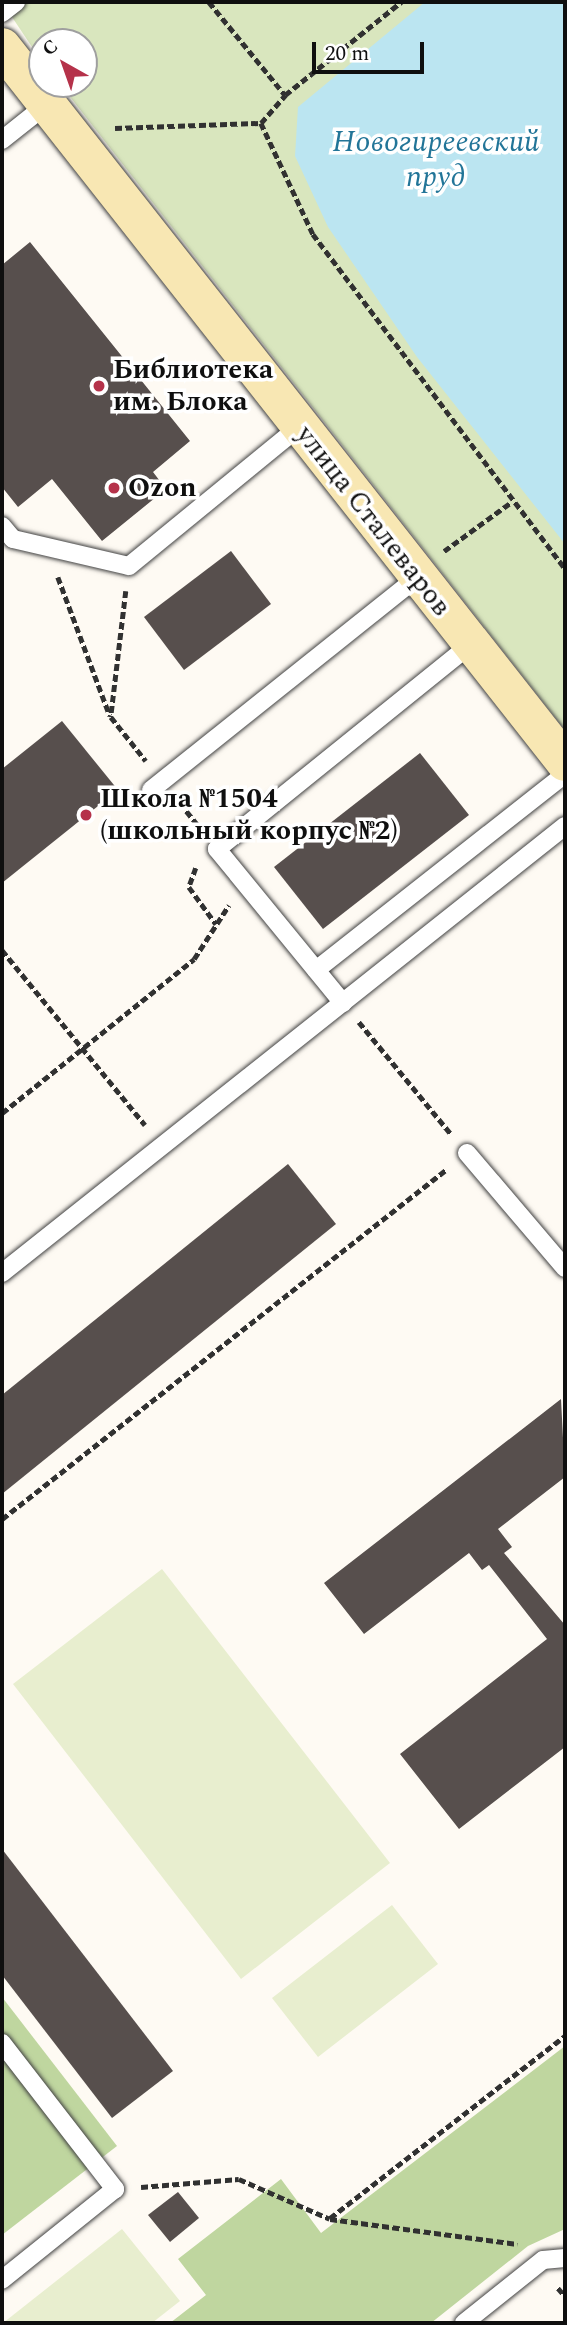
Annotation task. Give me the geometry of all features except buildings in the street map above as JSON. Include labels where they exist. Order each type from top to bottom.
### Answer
[{"type":"main road","name":"улица Сталеваров","points":[[2,47],[299,427],[431,564],[470,645],[565,762]]},
{"type":"lane","points":[[2,13],[16,2]]},
{"type":"lane","points":[[2,140],[46,105]]},
{"type":"lane","points":[[2,526],[13,540],[129,566],[299,427]]},
{"type":"lane","points":[[156,785],[431,564]]},
{"type":"lane","points":[[343,1003],[216,849],[470,645]]},
{"type":"lane","points":[[316,970],[565,774]]},
{"type":"lane","points":[[2,1273],[565,826]]},
{"type":"lane","points":[[467,1153],[565,1268]]},
{"type":"lane","points":[[2,2043],[115,2189],[2,2280]]},
{"type":"lane","points":[[464,2323],[543,2260],[565,2258]]},
{"type":"path","points":[[209,2],[285,94]]},
{"type":"path","points":[[110,128],[261,123],[285,94],[401,2]]},
{"type":"path","points":[[261,123],[313,233],[510,503],[565,569]]},
{"type":"path","points":[[431,564],[510,503]]},
{"type":"path","points":[[47,547],[111,717],[156,785],[216,849],[197,865],[189,887],[216,924]]},
{"type":"path","points":[[111,717],[129,566]]},
{"type":"path","points":[[2,1113],[194,959],[244,883]]},
{"type":"path","points":[[2,950],[162,1146]]},
{"type":"path","points":[[2,1519],[467,1153],[343,1003]]},
{"type":"path","points":[[330,2219],[565,2036]]},
{"type":"path","points":[[115,2189],[239,2179],[330,2219],[528,2246]]},
{"type":"path","points":[[549,2295],[558,2287],[565,2296]]},
{"type":"green space","points":[[2,2],[565,2],[565,730],[71,98],[98,98],[98,28],[28,28],[28,41]]},
{"type":"green space","points":[[162,1569],[390,1863],[241,1979],[13,1684]]},
{"type":"green space","points":[[392,1905],[438,1964],[318,2057],[272,1998]]},
{"type":"green space","points":[[2,1997],[117,2146],[2,2235]]},
{"type":"green space","points":[[565,2046],[565,2229],[528,2246],[431,2323],[170,2323],[206,2295],[178,2259],[281,2179],[321,2233]]},
{"type":"green space","points":[[122,2229],[180,2301],[152,2323],[3,2323]]},
{"type":"water","name":"Новогиреевский пруд","points":[[425,2],[565,2],[565,544],[417,357],[328,227],[295,156],[298,107]]},
{"type":"place","name":"Библиотека им. Блока","points":[[99,386]]},
{"type":"place","name":"Ozon","points":[[114,488]]},
{"type":"place","name":"Школа №1504 (школьный корпус №2)","points":[[86,815]]}]
